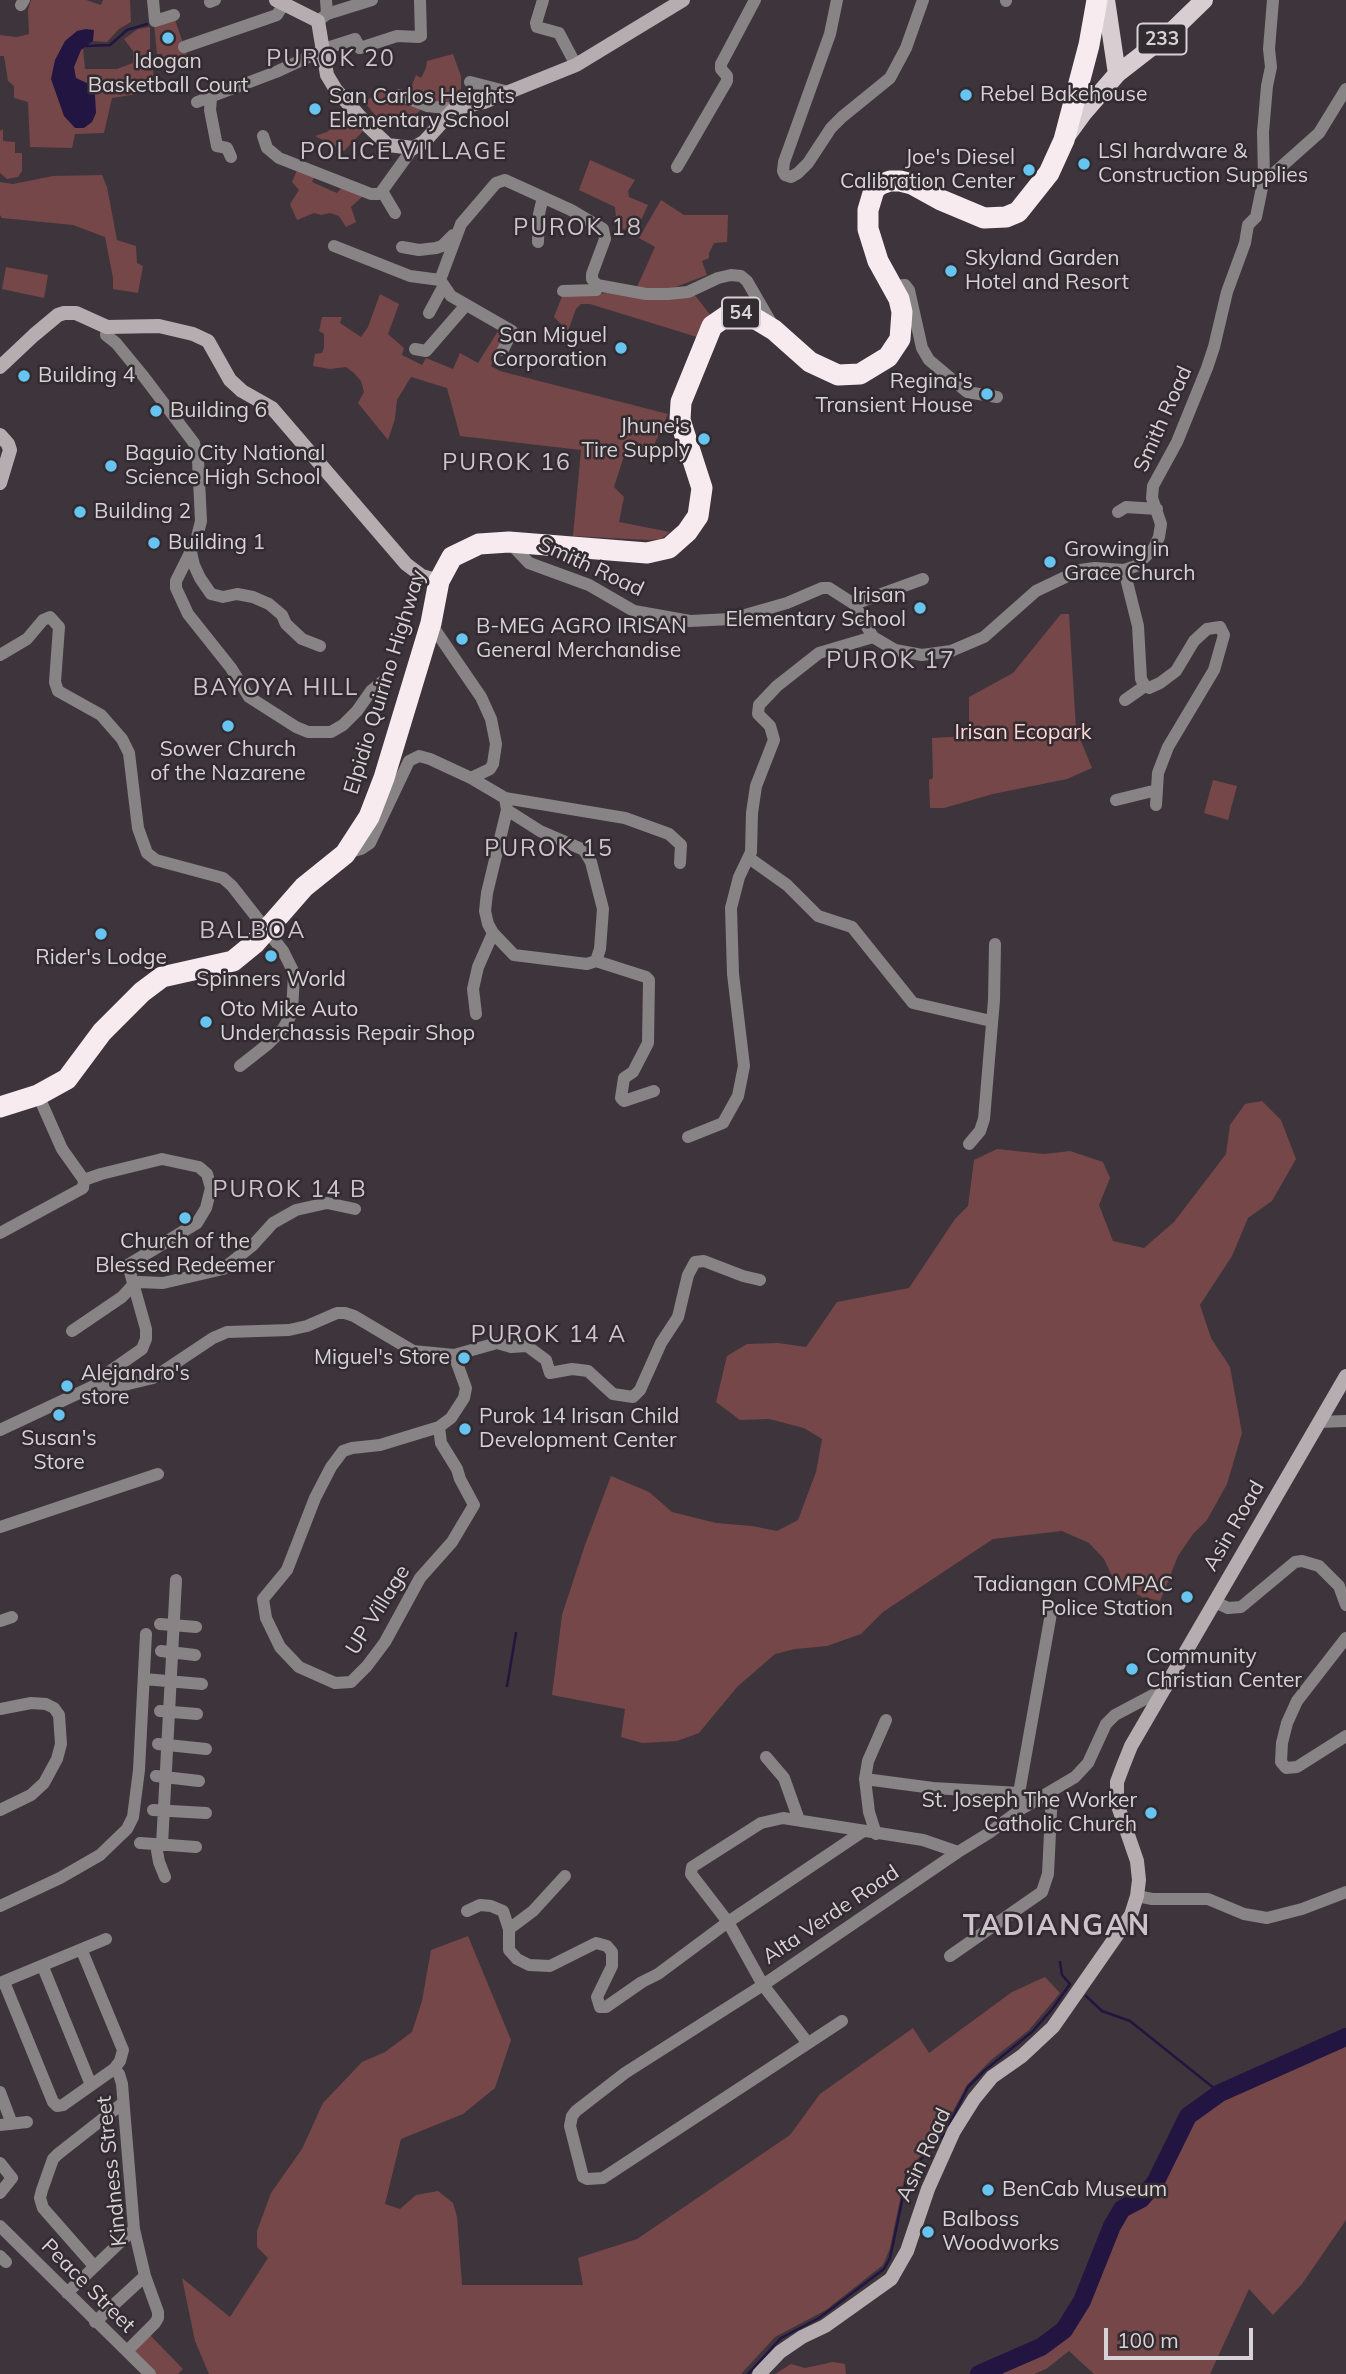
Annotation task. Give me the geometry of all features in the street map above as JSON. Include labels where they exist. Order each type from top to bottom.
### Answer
[{"type":"highway","name":"Elpidio Quirino Highway","points":[[0,1107],[38,1095],[66,1079],[102,1032],[142,992],[162,977],[233,961],[266,930],[304,887],[345,853],[369,817],[384,778],[431,623],[439,581],[447,562],[460,552],[479,544],[509,542],[647,553],[662,551],[678,542],[696,521],[701,502],[699,477],[680,420],[681,402],[712,326],[727,315],[746,313],[774,330],[810,362],[838,375],[860,374],[886,359],[900,339],[902,312],[893,286],[878,261],[868,229],[871,197],[879,185],[890,181],[912,184],[969,214],[984,218],[1006,217],[1018,212],[1035,194],[1049,173],[1064,140],[1089,45],[1097,0]]},
{"type":"main road","points":[[282,2],[323,17],[323,52],[330,80],[370,128],[388,145],[413,148],[424,142],[454,109],[509,92],[576,65],[683,0]]},
{"type":"main road","name":"233","points":[[1106,0],[1116,74]]},
{"type":"main road","name":"233","points":[[1064,140],[1116,74],[1171,32],[1204,0]]},
{"type":"main road","points":[[0,366],[34,335],[64,313],[76,313],[107,327],[159,326],[193,334],[208,341],[230,380],[242,391],[272,408],[406,564],[422,576],[439,581]]},
{"type":"main road","points":[[0,435],[10,450],[0,483]]},
{"type":"main road","name":"Asin Road","points":[[759,2374],[780,2352],[824,2326],[891,2279],[907,2251],[928,2189],[954,2132],[974,2099],[992,2077],[1021,2056],[1053,2027],[1131,1914],[1137,1896],[1137,1861],[1117,1803],[1117,1782],[1130,1745],[1166,1688],[1346,1376]]},
{"type":"street","points":[[153,0],[156,21],[174,15]]},
{"type":"street","points":[[323,17],[326,0]]},
{"type":"street","points":[[197,102],[330,47],[355,40],[360,48],[397,36],[419,37],[420,0]]},
{"type":"street","points":[[543,0],[537,27],[559,33],[576,65]]},
{"type":"street","points":[[677,167],[727,81],[720,64],[754,0]]},
{"type":"street","points":[[837,0],[830,34],[784,162],[785,175],[791,177],[799,173],[842,117],[890,78],[906,48],[923,0]]},
{"type":"street","name":"Smith Road","points":[[1124,570],[1136,566],[1154,548],[1161,531],[1152,498],[1153,486],[1177,442],[1214,347],[1248,225],[1256,217],[1264,178],[1263,132],[1266,86],[1272,67],[1269,48],[1273,0]]},
{"type":"street","points":[[323,17],[366,1]]},
{"type":"street","points":[[184,47],[277,15],[282,2]]},
{"type":"street","points":[[470,82],[509,92]]},
{"type":"street","points":[[1264,178],[1273,174],[1319,134],[1346,89]]},
{"type":"street","points":[[399,95],[427,106],[454,109]]},
{"type":"street","points":[[211,98],[210,110],[217,146],[228,148],[231,157]]},
{"type":"street","points":[[262,136],[273,154],[289,163],[363,192],[379,194],[413,148]]},
{"type":"street","points":[[402,247],[419,250],[442,246],[500,180],[511,182],[571,210],[603,229],[605,239],[592,274],[597,285],[646,294],[668,294],[688,292],[718,278],[741,276],[747,281],[774,330]]},
{"type":"street","points":[[382,191],[395,213]]},
{"type":"street","points":[[538,242],[543,197]]},
{"type":"street","points":[[429,313],[458,229]]},
{"type":"street","points":[[334,246],[410,276],[441,283],[451,296],[512,331],[503,350]]},
{"type":"street","points":[[563,291],[596,290],[597,285]]},
{"type":"street","points":[[893,286],[905,285],[909,290],[922,348],[929,360],[967,392],[997,397]]},
{"type":"street","points":[[415,349],[426,351],[466,305]]},
{"type":"street","points":[[107,327],[106,335],[144,377],[194,443],[198,460],[201,521],[191,552],[176,581],[178,593],[188,614],[231,668],[249,697],[308,732],[331,732],[343,725],[371,691],[382,682]]},
{"type":"street","points":[[1118,512],[1126,507],[1157,509]]},
{"type":"street","name":"Smith Road","points":[[509,542],[529,563],[589,585],[634,611],[691,621],[722,620],[770,608],[822,588],[837,592],[855,604]]},
{"type":"street","points":[[191,552],[200,578],[211,594],[223,597],[237,594],[269,604],[302,639],[320,646]]},
{"type":"street","points":[[923,579],[855,604],[873,637],[906,653],[922,655],[951,651],[984,637],[1036,591],[1074,573],[1095,568],[1124,570],[1138,626],[1142,679],[1145,686]]},
{"type":"street","points":[[0,655],[27,639],[43,620],[50,617],[59,627],[55,682],[58,691],[101,715],[122,739],[128,753],[138,828],[147,853],[156,860],[223,878],[283,951],[293,972],[292,1013],[283,1029],[240,1066]]},
{"type":"street","points":[[431,623],[481,697],[491,719],[496,744],[493,764],[471,778]]},
{"type":"street","points":[[1125,700],[1145,686],[1149,688],[1160,683],[1176,671],[1194,641],[1207,629],[1216,626],[1223,630],[1214,670],[1168,747],[1158,773],[1156,805]]},
{"type":"street","points":[[688,1138],[723,1123],[735,1103],[742,1081],[744,1054],[730,929],[735,888],[749,858],[752,842],[756,786],[774,740],[770,726],[758,714],[759,705],[777,686],[819,653],[873,637]]},
{"type":"street","points":[[345,853],[361,849],[370,843],[409,761],[419,756],[430,759],[471,778],[540,831],[584,850],[591,862],[603,909],[600,948],[596,961]]},
{"type":"street","points":[[1116,800],[1157,790]]},
{"type":"street","points":[[506,804],[625,818],[669,834],[681,845],[680,863]]},
{"type":"street","points":[[506,804],[486,893],[485,911],[493,933],[514,955],[587,964],[596,961],[646,977],[649,980],[648,1043],[633,1072],[624,1078],[621,1098],[624,1101],[654,1091]]},
{"type":"street","points":[[749,858],[787,886],[818,916],[852,928],[872,950],[909,1001],[918,1006],[991,1021]]},
{"type":"street","points":[[475,1014],[473,989],[478,967],[493,933]]},
{"type":"street","points":[[969,1144],[980,1131],[984,1119],[994,1000],[995,944]]},
{"type":"street","points":[[0,1233],[83,1188],[84,1180],[62,1149],[38,1095]]},
{"type":"street","points":[[0,1430],[96,1385],[99,1379],[136,1355],[144,1345],[146,1329],[128,1267],[131,1262],[181,1234],[202,1217],[211,1188],[207,1174],[200,1167],[162,1159],[84,1180]]},
{"type":"street","points":[[72,1331],[122,1297],[132,1285],[147,1281],[163,1283],[223,1269],[253,1245],[274,1223],[296,1210],[327,1203],[355,1209]]},
{"type":"street","points":[[96,1385],[101,1389],[153,1378],[213,1338],[227,1332],[289,1330],[323,1321],[337,1313],[345,1313],[413,1351],[454,1354],[497,1343],[512,1347],[527,1346],[546,1360],[550,1373],[572,1369],[588,1371],[613,1394],[633,1397],[640,1390],[661,1343],[678,1317],[688,1275],[695,1262],[704,1261],[760,1280]]},
{"type":"street","points":[[439,1427],[451,1418],[464,1398],[466,1388],[454,1354]]},
{"type":"street","points":[[1319,1422],[1346,1421]]},
{"type":"street","name":"UP Village","points":[[439,1427],[441,1443],[474,1505],[452,1542],[420,1578],[385,1642],[351,1682],[335,1683],[299,1667],[280,1647],[266,1618],[263,1599],[287,1570],[315,1497],[331,1466],[343,1451],[380,1445],[439,1427]]},
{"type":"street","points":[[0,1527],[158,1474]]},
{"type":"street","points":[[1215,1602],[1228,1608],[1241,1607],[1295,1562],[1301,1561],[1310,1562],[1324,1571],[1339,1587],[1346,1605]]},
{"type":"street","points":[[165,1877],[159,1862],[158,1811],[164,1711],[171,1681],[167,1652],[174,1625],[176,1580]]},
{"type":"street","points":[[1021,1809],[1019,1793],[1052,1608]]},
{"type":"street","points":[[160,1624],[196,1627]]},
{"type":"street","points":[[0,1906],[60,1878],[100,1855],[127,1829],[135,1802],[146,1634]]},
{"type":"street","points":[[1346,1638],[1297,1701],[1287,1723],[1281,1762],[1286,1768],[1297,1767],[1346,1736]]},
{"type":"street","points":[[167,1652],[195,1655]]},
{"type":"street","points":[[144,1679],[202,1684]]},
{"type":"street","name":"Alta Verde Road","points":[[807,2042],[603,2178],[583,2177],[570,2126],[576,2111],[625,2073],[763,1985],[1021,1809],[1075,1777],[1083,1770],[1106,1724],[1115,1715],[1166,1688]]},
{"type":"street","points":[[0,1709],[31,1703],[46,1704],[54,1708],[59,1715],[61,1735],[57,1759],[44,1783],[31,1795],[0,1810]]},
{"type":"street","points":[[164,1711],[197,1714]]},
{"type":"street","points":[[869,1833],[865,1779],[868,1761],[887,1720]]},
{"type":"street","points":[[162,1744],[206,1749]]},
{"type":"street","points":[[766,1758],[784,1778],[799,1820]]},
{"type":"street","points":[[160,1777],[199,1781]]},
{"type":"street","points":[[865,1779],[933,1788],[1019,1793]]},
{"type":"street","points":[[950,1956],[1042,1892],[1048,1874],[1052,1790]]},
{"type":"street","points":[[158,1811],[206,1813]]},
{"type":"street","points":[[842,2021],[807,2042],[763,1985],[728,1922],[691,1874],[692,1867],[771,1819],[799,1820],[923,1840],[958,1852]]},
{"type":"street","points":[[467,1911],[480,1905],[503,1911],[509,1929],[507,1940],[513,1956],[524,1963],[539,1967],[557,1964],[596,1943],[607,1946],[612,1951],[612,1966],[597,1997],[600,2007],[606,2007],[658,1974],[728,1922],[869,1833]]},
{"type":"street","points":[[140,1843],[196,1847]]},
{"type":"street","points":[[509,1929],[533,1911],[565,1876]]},
{"type":"street","points":[[1137,1896],[1152,1899],[1209,1899],[1244,1914],[1266,1918],[1302,1909],[1346,1892]]},
{"type":"street","points":[[82,1951],[121,2043],[119,2075],[91,2085],[63,2105],[57,2106],[2,1983],[106,1940]]},
{"type":"street","points":[[43,1967],[91,2085]]},
{"type":"street","name":"Kindness Street","points":[[119,2075],[134,2229],[145,2276],[158,2312],[155,2323],[127,2351]]},
{"type":"street","points":[[0,2092],[6,2124],[27,2122]]},
{"type":"street","points":[[94,2266],[43,2208],[40,2198],[53,2160],[123,2103]]},
{"type":"street","points":[[0,2163],[12,2178],[0,2193]]},
{"type":"street","name":"Peace Street","points":[[0,2226],[150,2374]]},
{"type":"street","points":[[67,2293],[134,2229]]},
{"type":"street","points":[[95,2322],[145,2276]]},
{"type":"green space","points":[[31,0],[86,0],[101,5],[103,0],[130,0],[131,22],[119,29],[107,42],[93,41],[83,48],[85,69],[117,69],[133,63],[133,51],[124,39],[138,29],[150,27],[150,51],[156,91],[112,98],[104,133],[75,134],[72,148],[30,147],[28,102],[14,98],[14,86],[8,81],[4,56],[0,56],[0,35],[17,37],[29,34],[28,10]]},
{"type":"green space","name":"Idogan Basketball Court","points":[[174,17],[190,64],[167,71],[162,54],[157,54],[154,24]]},
{"type":"green space","points":[[453,54],[461,76],[461,91],[469,98],[454,104],[432,103],[409,93],[416,75],[421,78],[427,61]]},
{"type":"green space","points":[[385,89],[394,99],[408,106],[423,107],[412,119],[405,111],[388,130],[364,102]]},
{"type":"green space","points":[[350,111],[366,128],[344,151],[315,136],[327,132]]},
{"type":"green space","points":[[3,129],[3,141],[15,142],[15,153],[22,153],[22,171],[18,177],[7,179],[0,173],[0,131]]},
{"type":"green space","points":[[590,160],[635,180],[628,191],[629,197],[648,205],[638,227],[633,230],[617,229],[615,207],[579,190]]},
{"type":"green space","points":[[298,168],[315,175],[312,182],[337,193],[343,186],[363,196],[351,207],[356,222],[346,227],[339,216],[330,213],[314,213],[297,220],[290,204],[299,190],[292,182]]},
{"type":"green space","points":[[102,175],[107,187],[117,240],[136,246],[137,263],[143,266],[138,293],[113,289],[105,237],[73,225],[2,218],[0,215],[0,182],[13,184],[53,176]]},
{"type":"green space","points":[[661,200],[684,215],[728,215],[727,242],[714,243],[709,258],[702,261],[707,275],[673,288],[651,290],[637,287],[655,247],[639,238]]},
{"type":"green space","points":[[6,267],[48,275],[44,298],[2,289]]},
{"type":"green space","points":[[380,294],[399,304],[388,334],[404,348],[402,355],[422,365],[426,358],[453,369],[460,353],[478,363],[498,331],[504,334],[491,366],[500,371],[668,414],[648,458],[624,456],[614,487],[624,497],[619,522],[670,532],[661,539],[649,540],[573,536],[581,450],[460,436],[447,388],[411,377],[397,400],[395,419],[388,440],[358,403],[364,392],[361,381],[354,373],[346,367],[330,369],[313,366],[315,354],[322,353],[324,348],[324,334],[319,331],[322,317],[342,317],[340,323],[361,337],[368,327]]},
{"type":"green space","points":[[563,294],[694,294],[711,316],[697,337],[590,304],[581,304],[576,309],[568,331],[554,317]]},
{"type":"green space","name":"Irisan Ecopark","points":[[1061,614],[1069,614],[1076,729],[1092,768],[1067,779],[993,794],[944,808],[930,808],[929,780],[933,778],[932,738],[969,736],[969,697],[1013,673]]},
{"type":"green space","points":[[1213,780],[1237,786],[1228,820],[1204,813]]},
{"type":"green space","points":[[1262,1101],[1281,1120],[1296,1159],[1272,1201],[1248,1218],[1232,1256],[1200,1305],[1211,1338],[1230,1367],[1242,1433],[1227,1484],[1207,1520],[1193,1534],[1178,1556],[1160,1601],[1142,1597],[1125,1587],[1113,1578],[1104,1559],[1089,1543],[1062,1531],[993,1539],[883,1612],[861,1634],[827,1646],[775,1654],[737,1687],[699,1733],[677,1741],[642,1743],[621,1737],[625,1709],[552,1695],[562,1615],[611,1476],[649,1492],[672,1512],[716,1523],[777,1531],[798,1520],[816,1472],[822,1439],[804,1428],[769,1419],[740,1420],[716,1402],[727,1356],[747,1344],[778,1343],[806,1347],[837,1302],[909,1288],[955,1219],[968,1206],[974,1160],[997,1149],[1044,1154],[1070,1151],[1103,1162],[1110,1178],[1099,1205],[1113,1241],[1144,1248],[1174,1222],[1226,1154],[1230,1125],[1245,1104]]},
{"type":"green space","points":[[468,1936],[511,2040],[495,2088],[463,2114],[401,2139],[385,2204],[400,2209],[416,2195],[438,2191],[453,2203],[457,2217],[462,2285],[583,2285],[578,2258],[637,2239],[790,2135],[820,2094],[913,2028],[929,2053],[1012,1992],[1045,1977],[1060,1993],[1029,2030],[991,2060],[967,2085],[938,2139],[906,2170],[890,2248],[883,2265],[826,2310],[775,2337],[741,2374],[209,2374],[195,2341],[182,2278],[230,2317],[268,2258],[257,2247],[257,2231],[271,2193],[302,2149],[323,2103],[362,2062],[385,2052],[412,2032],[422,2001],[431,1950]]},
{"type":"green space","points":[[1346,2037],[1346,2220],[1302,2284],[1273,2315],[1249,2289],[1210,2374],[1094,2374],[1069,2351],[1046,2369],[1034,2374],[979,2374],[1041,2347],[1064,2329],[1082,2301],[1112,2226],[1122,2209],[1141,2199],[1155,2183],[1188,2116],[1220,2093]]},
{"type":"green space","points":[[150,2335],[183,2369],[178,2374],[155,2374],[133,2352]]},
{"type":"green space","points":[[833,2362],[845,2364],[846,2374],[775,2374],[791,2364],[805,2368]]},
{"type":"shaded area","points":[[94,30],[93,41],[81,50],[74,67],[76,78],[89,84],[95,95],[96,113],[92,122],[84,128],[75,128],[64,116],[51,79],[55,60],[65,41],[77,31]]},
{"type":"waterway","points":[[86,46],[110,45],[127,30],[147,24]]},
{"type":"waterway","points":[[507,1686],[516,1633]]},
{"type":"waterway","points":[[949,2125],[968,2087],[1033,2031],[1070,1984],[1062,1975],[1060,1962]]},
{"type":"waterway","points":[[1086,1996],[1102,2011],[1130,2021],[1220,2093]]},
{"type":"waterway","points":[[979,2374],[1041,2347],[1064,2330],[1082,2301],[1112,2226],[1122,2209],[1141,2199],[1155,2183],[1188,2116],[1220,2093],[1346,2037]]},
{"type":"waterway","points":[[748,2374],[781,2338],[819,2318],[884,2269],[890,2258],[908,2173],[945,2134]]},
{"type":"place","name":"Idogan Basketball Court","points":[[168,38]]},
{"type":"place","name":"Rebel Bakehouse","points":[[966,95]]},
{"type":"place","name":"San Carlos Heights Elementary School","points":[[315,109]]},
{"type":"place","name":"LSI hardware & Construction Supplies","points":[[1084,164]]},
{"type":"place","name":"Joe's Diesel Calibration Center","points":[[1029,170]]},
{"type":"place","name":"Skyland Garden Hotel and Resort","points":[[951,271]]},
{"type":"place","name":"San Miguel Corporation","points":[[621,348]]},
{"type":"place","name":"Building 4","points":[[24,376]]},
{"type":"place","name":"Regina's Transient House","points":[[987,394]]},
{"type":"place","name":"Building 6","points":[[156,411]]},
{"type":"place","name":"Jhune's Tire Supply","points":[[704,439]]},
{"type":"place","name":"Baguio City National Science High School","points":[[111,466]]},
{"type":"place","name":"Building 2","points":[[80,512]]},
{"type":"place","name":"Building 1","points":[[154,543]]},
{"type":"place","name":"Growing in Grace Church","points":[[1050,562]]},
{"type":"place","name":"Irisan Elementary School","points":[[920,608]]},
{"type":"place","name":"B-MEG AGRO IRISAN General Merchandise","points":[[462,639]]},
{"type":"place","name":"Sower Church of the Nazarene","points":[[228,726]]},
{"type":"place","name":"Rider's Lodge","points":[[101,934]]},
{"type":"place","name":"Spinners World","points":[[271,956]]},
{"type":"place","name":"Oto Mike Auto Underchassis Repair Shop","points":[[206,1022]]},
{"type":"place","name":"Church of the Blessed Redeemer","points":[[185,1218]]},
{"type":"place","name":"Miguel's Store","points":[[464,1358]]},
{"type":"place","name":"Alejandro's store","points":[[67,1386]]},
{"type":"place","name":"Susan's Store","points":[[59,1415]]},
{"type":"place","name":"Purok 14 Irisan Child Development Center","points":[[465,1429]]},
{"type":"place","name":"Tadiangan COMPAC Police Station","points":[[1187,1597]]},
{"type":"place","name":"Community Christian Center","points":[[1132,1669]]},
{"type":"place","name":"St. Joseph The Worker Catholic Church","points":[[1151,1813]]},
{"type":"place","name":"BenCab Museum","points":[[988,2190]]},
{"type":"place","name":"Balboss Woodworks","points":[[928,2232]]},
{"type":"district","name":"PUROK 20","points":[[331,59]]},
{"type":"district","name":"POLICE VILLAGE","points":[[404,152]]},
{"type":"district","name":"PUROK 18","points":[[578,228]]},
{"type":"district","name":"PUROK 16","points":[[507,463]]},
{"type":"district","name":"PUROK 17","points":[[891,661]]},
{"type":"district","name":"BAYOYA HILL","points":[[276,688]]},
{"type":"district","name":"PUROK 15","points":[[549,849]]},
{"type":"district","name":"BALBOA","points":[[253,931]]},
{"type":"district","name":"PUROK 14 B","points":[[290,1190]]},
{"type":"district","name":"PUROK 14 A","points":[[549,1335]]},
{"type":"district","name":"TADIANGAN","points":[[1057,1927]]}]
